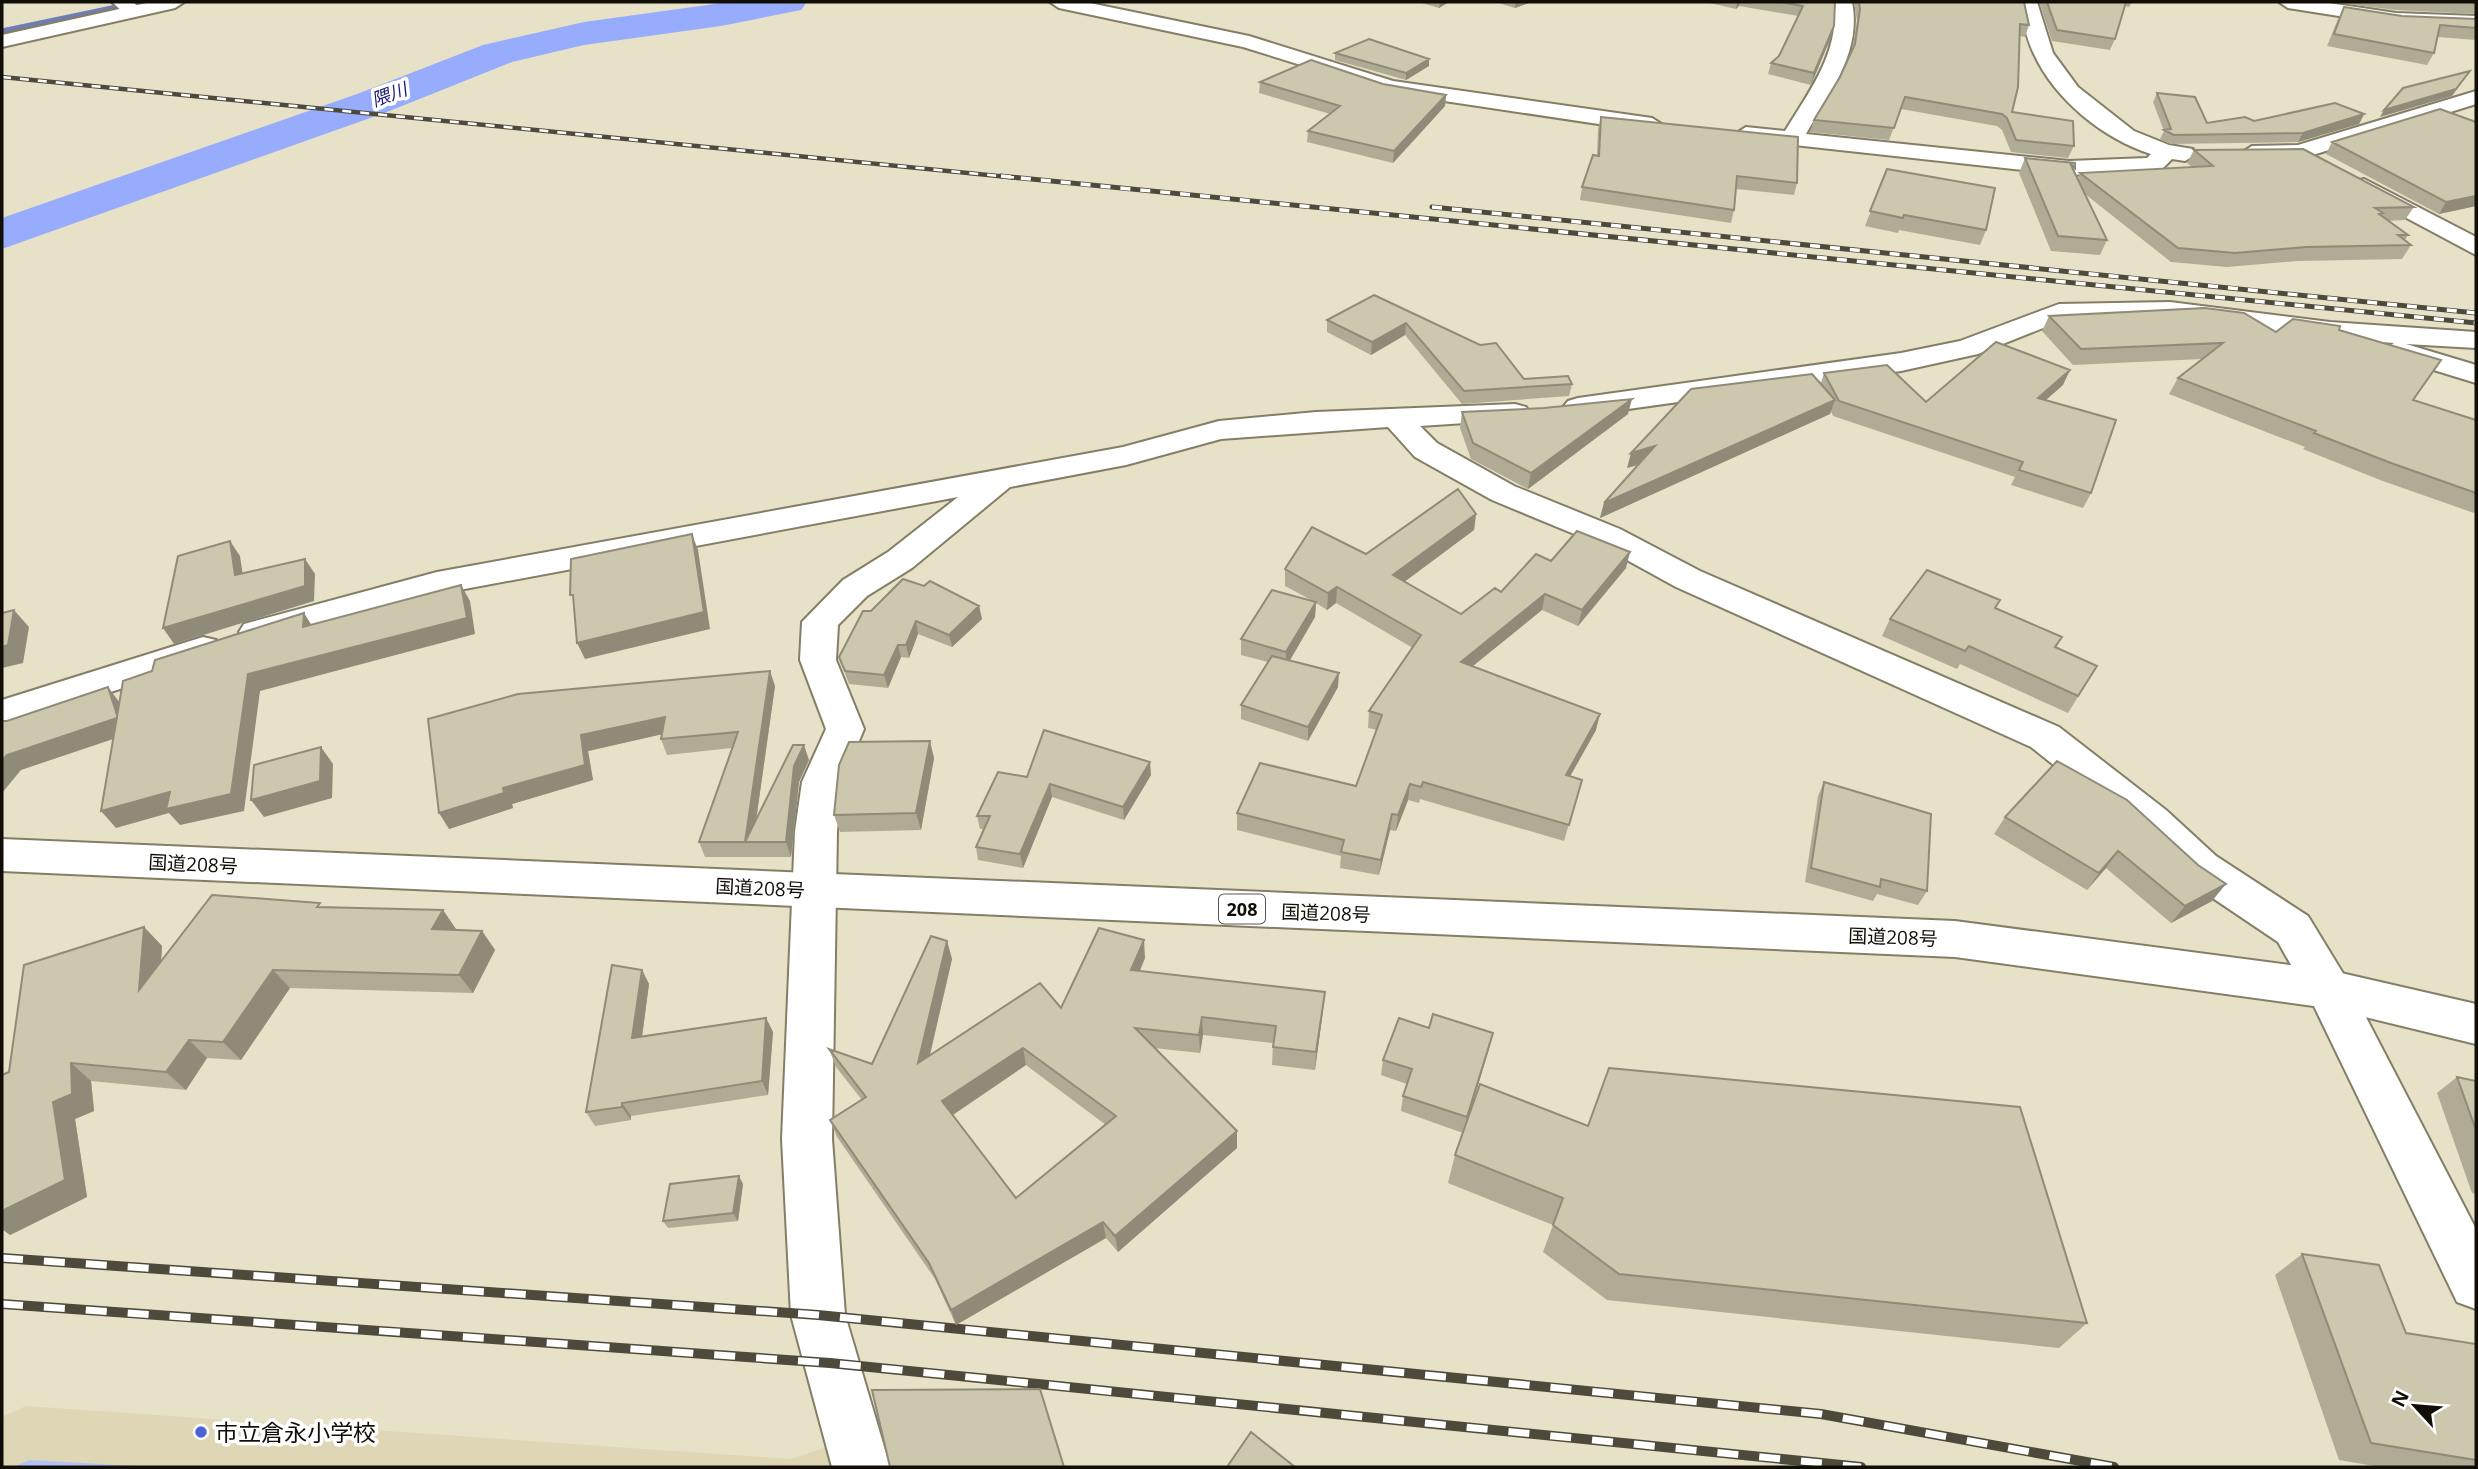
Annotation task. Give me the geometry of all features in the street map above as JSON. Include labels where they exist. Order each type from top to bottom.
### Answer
[{"type":"main road","points":[[2,41],[127,7],[175,2]]},
{"type":"main road","points":[[1059,2],[1249,42],[1286,57],[1391,87],[1610,121],[1675,127]]},
{"type":"main road","points":[[1792,139],[1840,53],[1848,29],[1843,2]]},
{"type":"main road","points":[[2028,2],[2045,58],[2073,97],[2100,118],[2165,154],[2205,153]]},
{"type":"main road","points":[[2298,2],[2396,19],[2476,22]]},
{"type":"main road","points":[[2232,153],[2300,152],[2476,97]]},
{"type":"main road","points":[[2427,113],[2464,124]]},
{"type":"main road","points":[[1727,132],[2069,168],[2154,165],[2165,154]]},
{"type":"main road","points":[[2300,152],[2324,164]]},
{"type":"main road","points":[[2347,177],[2476,247]]},
{"type":"main road","points":[[2,713],[309,616],[437,583],[1126,456],[1219,430],[1395,417],[1548,411],[1901,362],[1968,348],[2059,312],[2170,310],[2330,330],[2476,340]]},
{"type":"main road","points":[[2330,330],[2476,374]]},
{"type":"main road","points":[[1395,417],[1426,450],[1503,494],[1562,516],[1688,579],[2045,737],[2152,821],[2201,868],[2293,929],[2328,989],[2476,1283]]},
{"type":"main road","points":[[862,1467],[818,1315],[807,1139],[816,831],[822,782],[845,729],[818,660],[820,622],[855,588],[900,560],[1002,477]]},
{"type":"main road","name":"国道208号","points":[[2,855],[1955,939],[2328,989],[2476,1024]]},
{"type":"shaded area","name":"市立倉永小学校","points":[[26,1406],[790,1459],[828,1447],[832,1467],[2,1467],[2,1417]]},
{"type":"shaded area","points":[[30,1460],[152,1467],[13,1467]]},
{"type":"building","points":[[1781,2],[1835,2],[1834,26],[1814,73],[1771,63],[1779,56],[1803,6]]},
{"type":"building","points":[[1859,2],[2024,2],[2029,25],[2020,24],[2018,87],[2012,112],[2073,121],[2074,146],[2016,140],[2007,118],[2002,114],[1905,97],[1894,128],[1814,120],[1840,77],[1855,44]]},
{"type":"building","points":[[2047,2],[2126,2],[2115,39],[2057,30]]},
{"type":"building","points":[[2344,7],[2402,16],[2476,19],[2476,28],[2440,25],[2434,53],[2334,34]]},
{"type":"building","points":[[1369,39],[1429,59],[1406,73],[1335,53]]},
{"type":"building","points":[[1311,60],[1383,84],[1446,95],[1394,151],[1308,131],[1340,106],[1260,82]]},
{"type":"building","points":[[2470,71],[2456,89],[2384,110],[2403,88]]},
{"type":"building","points":[[2157,93],[2195,97],[2207,123],[2245,117],[2254,121],[2335,103],[2364,114],[2303,133],[2174,135],[2164,130],[2171,129]]},
{"type":"building","points":[[2440,109],[2476,122],[2476,196],[2446,202],[2332,142]]},
{"type":"building","points":[[1601,117],[1798,137],[1797,183],[1737,176],[1734,210],[1582,187],[1593,155],[1599,156]]},
{"type":"building","points":[[2303,149],[2414,207],[2375,208],[2383,213],[2379,214],[2408,235],[2398,235],[2411,245],[2306,247],[2235,253],[2178,248],[2080,173],[2213,166],[2194,150]]},
{"type":"building","points":[[2025,158],[2075,163],[2075,168],[2070,163],[2107,240],[2058,236]]},
{"type":"building","points":[[1887,169],[1995,188],[1986,230],[1870,211]]},
{"type":"building","points":[[1374,295],[1480,345],[1496,343],[1524,379],[1568,376],[1572,384],[1464,391],[1406,323],[1372,342],[1327,320]]},
{"type":"building","points":[[2205,308],[2244,313],[2276,332],[2293,319],[2340,326],[2339,330],[2441,360],[2413,400],[2476,420],[2476,493],[2391,463],[2178,378],[2223,343],[2081,349],[2049,316]]},
{"type":"building","points":[[1996,342],[2070,370],[2038,398],[2116,420],[2091,493],[2019,470],[2023,462],[1839,401],[1824,373],[1887,365],[1926,402]]},
{"type":"building","points":[[1812,374],[1835,400],[1604,503],[1655,446],[1631,453],[1691,389]]},
{"type":"building","points":[[1632,399],[1531,473],[1473,443],[1462,412],[1544,408]]},
{"type":"building","points":[[1458,489],[1476,514],[1393,575],[1461,614],[1495,588],[1501,592],[1536,554],[1551,561],[1577,531],[1630,552],[1582,610],[1545,594],[1461,662],[1600,714],[1566,775],[1582,780],[1569,825],[1423,782],[1421,787],[1410,784],[1398,815],[1392,814],[1381,860],[1341,852],[1344,840],[1237,813],[1260,763],[1356,786],[1382,715],[1369,711],[1421,635],[1337,587],[1328,593],[1285,569],[1312,527],[1366,554]]},
{"type":"building","points":[[692,534],[704,612],[577,643],[573,595],[570,595],[571,559]]},
{"type":"building","points":[[230,541],[235,575],[305,559],[305,586],[163,628],[178,556]]},
{"type":"building","points":[[1927,570],[2000,600],[1995,608],[2062,637],[2055,647],[2097,666],[2078,696],[1969,646],[1965,651],[1890,619]]},
{"type":"building","points":[[903,579],[924,586],[930,581],[979,606],[949,635],[916,621],[906,645],[898,645],[884,675],[845,671],[839,657],[863,611],[871,611]]},
{"type":"building","points":[[461,585],[467,618],[248,674],[231,794],[166,809],[170,792],[101,811],[123,681],[152,671],[155,660],[304,613],[303,627]]},
{"type":"building","points":[[1272,590],[1316,602],[1286,652],[1241,639]]},
{"type":"building","points":[[14,610],[8,645],[2,647],[2,613]]},
{"type":"building","points":[[1272,656],[1339,673],[1308,727],[1241,705]]},
{"type":"building","points":[[770,671],[745,842],[699,842],[738,732],[661,739],[665,717],[581,735],[585,765],[503,788],[504,793],[439,813],[428,719],[518,694]]},
{"type":"building","points":[[108,687],[117,718],[7,755],[2,761],[2,721]]},
{"type":"building","points":[[1044,730],[1150,762],[1123,807],[1050,784],[1020,854],[976,847],[990,816],[977,816],[998,772],[1027,777]]},
{"type":"building","points":[[930,741],[916,813],[834,815],[839,765],[849,742]]},
{"type":"building","points":[[793,745],[804,745],[794,766],[786,842],[745,842]]},
{"type":"building","points":[[321,747],[320,781],[251,800],[254,765]]},
{"type":"building","points":[[2057,761],[2127,800],[2198,865],[2226,884],[2185,906],[2118,851],[2099,873],[2005,817]]},
{"type":"building","points":[[1824,782],[1931,814],[1927,891],[1881,879],[1880,887],[1811,868]]},
{"type":"building","points":[[212,895],[320,903],[317,907],[443,910],[432,929],[482,931],[459,975],[273,970],[223,1042],[189,1040],[166,1072],[71,1063],[72,1094],[53,1102],[65,1180],[2,1211],[2,1075],[9,1072],[24,965],[144,927],[139,990]]},
{"type":"building","points":[[1099,928],[1144,940],[1131,970],[1325,992],[1316,1052],[1273,1047],[1276,1026],[1202,1017],[1199,1035],[1135,1028],[1237,1131],[1115,1236],[1103,1222],[951,1310],[929,1263],[830,1120],[866,1097],[829,1049],[872,1064],[931,936],[947,941],[918,1063],[1040,983],[1061,1008]],"holes":[[[1023,1048],[1116,1116],[1016,1198],[942,1101]]]},
{"type":"building","points":[[612,965],[642,970],[632,1038],[766,1018],[762,1081],[622,1103],[622,1107],[586,1112]]},
{"type":"building","points":[[1433,1014],[1493,1033],[1467,1117],[1403,1096],[1412,1069],[1383,1060],[1399,1018],[1429,1028]]},
{"type":"building","points":[[1609,1068],[2020,1107],[2087,1323],[1619,1274],[1553,1225],[1563,1198],[1455,1155],[1480,1084],[1588,1126]]},
{"type":"building","points":[[2457,1077],[2476,1081],[2476,1130]]},
{"type":"building","points":[[739,1176],[733,1213],[663,1221],[670,1184]]},
{"type":"building","points":[[2302,1254],[2379,1265],[2406,1333],[2476,1344],[2476,1460],[2371,1443]]},
{"type":"building","points":[[1040,1389],[1064,1467],[890,1467],[872,1390]]},
{"type":"building","points":[[1251,1432],[1295,1467],[1227,1467]]},
{"type":"waterway","points":[[2,32],[145,2]]},
{"type":"waterway","name":"隈川","points":[[2,234],[372,103],[497,53],[584,34],[721,15],[788,2]]},
{"type":"railway","points":[[2,77],[1019,178]]},
{"type":"railway","points":[[1001,176],[2476,323]]},
{"type":"railway","points":[[1432,207],[2476,313]]},
{"type":"railway","points":[[2,1258],[818,1315],[1821,1414],[2114,1467]]},
{"type":"railway","points":[[2,1304],[830,1363],[1861,1467]]},
{"type":"place","name":"市立倉永小学校","points":[[201,1432]]}]
